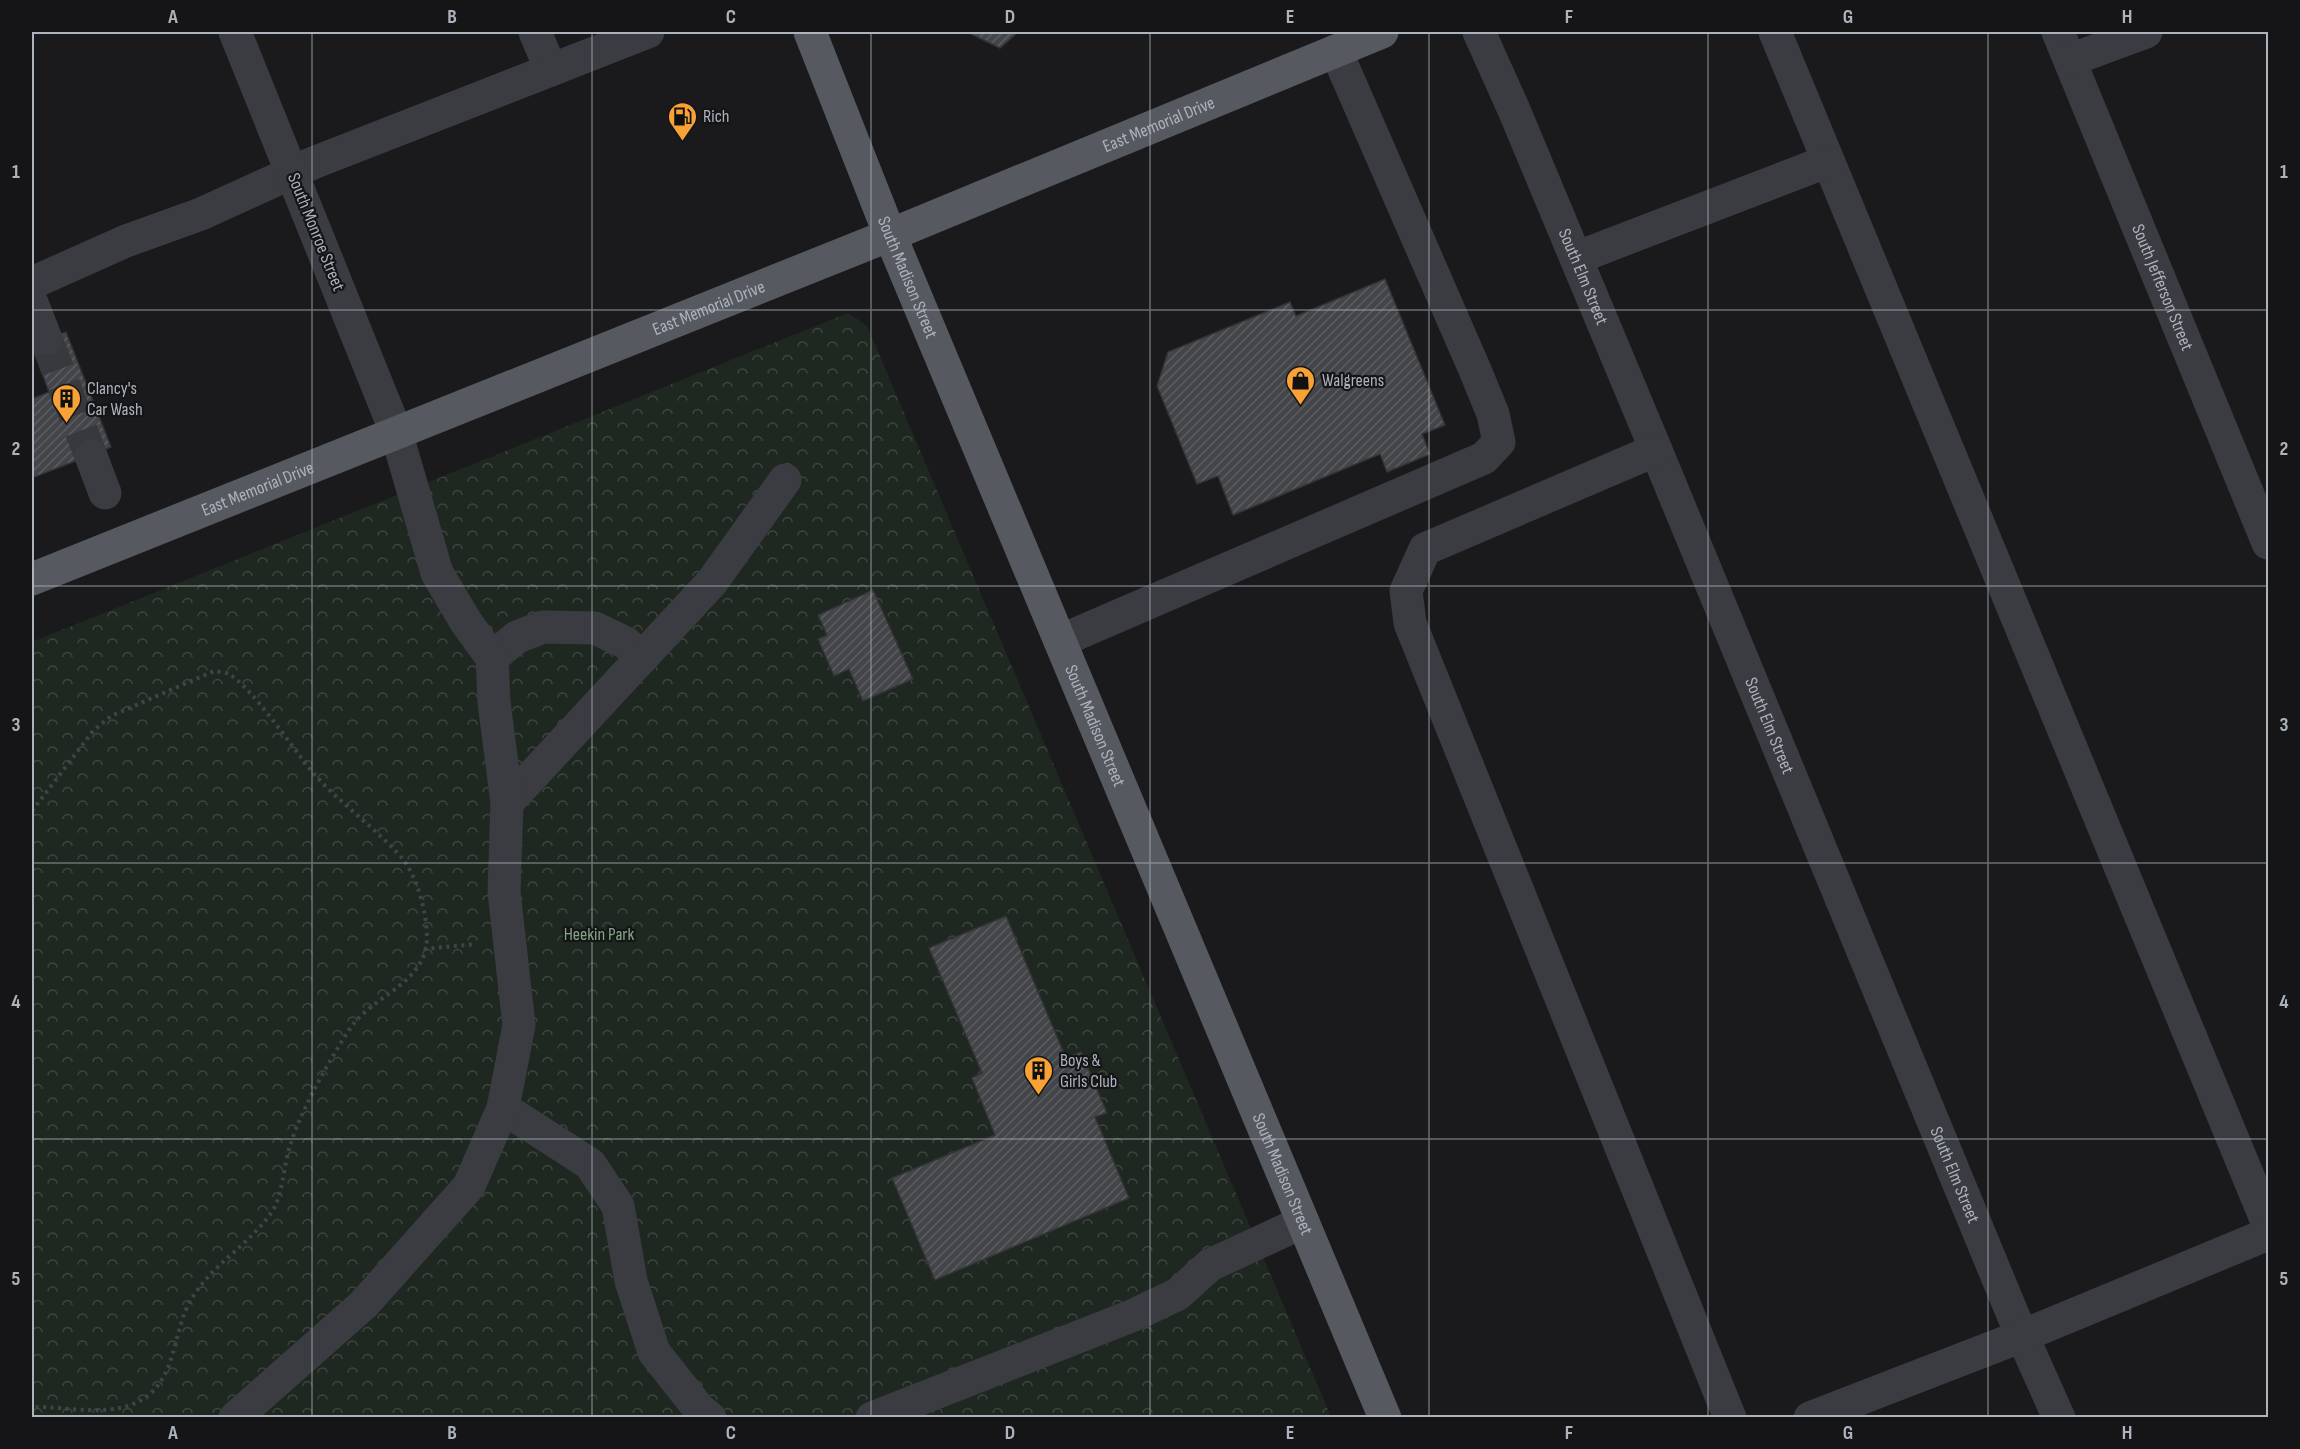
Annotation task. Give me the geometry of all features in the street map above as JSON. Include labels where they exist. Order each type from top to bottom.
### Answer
[{"type":"main road","name":"South Madison Street","points":[[810,32],[890,235],[1385,1418]]},
{"type":"main road","name":"East Memorial Drive","points":[[32,579],[890,235],[1382,32]]},
{"type":"street","name":"South Monroe Street","points":[[235,32],[396,432],[437,573],[466,622],[492,658]]},
{"type":"street","points":[[535,32],[550,70]]},
{"type":"street","points":[[32,282],[126,241],[201,214],[313,163],[648,32]]},
{"type":"street","name":"South Elm Street","points":[[1479,32],[1656,450],[2022,1336],[2059,1418]]},
{"type":"street","points":[[1775,32],[2268,1224]]},
{"type":"street","points":[[2064,46],[2146,32]]},
{"type":"street","name":"South Jefferson Street","points":[[2064,46],[2268,543]]},
{"type":"street","points":[[1060,640],[1484,458],[1499,442],[1493,414],[1475,370],[1336,51]]},
{"type":"street","points":[[1575,258],[1828,161]]},
{"type":"street","points":[[32,303],[46,339]]},
{"type":"street","points":[[1656,450],[1425,549],[1407,591],[1410,623],[1730,1418]]},
{"type":"street","points":[[90,456],[105,494]]},
{"type":"street","points":[[507,803],[712,582],[785,480]]},
{"type":"street","points":[[235,1418],[364,1304],[469,1186],[503,1108],[519,1025],[504,892],[507,803],[494,702],[492,658],[517,637],[543,627],[595,628],[626,643],[642,658]]},
{"type":"street","points":[[503,1108],[590,1164],[618,1206],[631,1281],[654,1352],[699,1409],[710,1418]]},
{"type":"street","points":[[872,1418],[1143,1311],[1179,1294],[1210,1265],[1303,1222]]},
{"type":"street","points":[[1810,1418],[2022,1336],[2268,1234]]},
{"type":"path","points":[[32,811],[93,731],[111,716],[214,671],[227,673],[243,685],[313,772],[401,858],[413,880],[424,913],[427,941],[419,966],[411,975],[375,1002],[355,1023],[330,1061],[301,1117],[289,1149],[273,1211],[201,1282],[189,1303],[174,1350],[160,1382],[150,1394],[135,1404],[117,1408],[92,1410],[32,1407]]},
{"type":"path","points":[[424,949],[509,940]]},
{"type":"green space","name":"Heekin Park","points":[[848,313],[867,326],[1331,1417],[32,1418],[32,642]]},
{"type":"building","points":[[967,32],[1018,32],[1000,48]]},
{"type":"building","name":"Walgreens","points":[[1385,279],[1445,425],[1422,434],[1430,454],[1387,472],[1380,454],[1233,515],[1218,476],[1197,484],[1157,386],[1168,352],[1290,302],[1296,316]]},
{"type":"building","name":"Clancy's Car Wash","points":[[66,332],[111,447],[32,478],[32,399],[49,392],[32,345]]},
{"type":"building","points":[[873,590],[913,679],[863,701],[849,669],[834,676],[818,639],[827,635],[818,615]]},
{"type":"building","name":"Boys & Girls Club","points":[[1006,916],[1066,1058],[1081,1052],[1107,1113],[1095,1117],[1129,1198],[935,1280],[892,1178],[995,1135],[972,1078],[982,1073],[929,948]]},
{"type":"tunnel","points":[[46,339],[91,456]]},
{"type":"place","name":"Rich","points":[[682,142]]},
{"type":"place","name":"Walgreens","points":[[1301,406]]},
{"type":"place","name":"Clancy's Car Wash","points":[[66,424]]},
{"type":"place","name":"Boys & Girls Club","points":[[1039,1096]]}]
